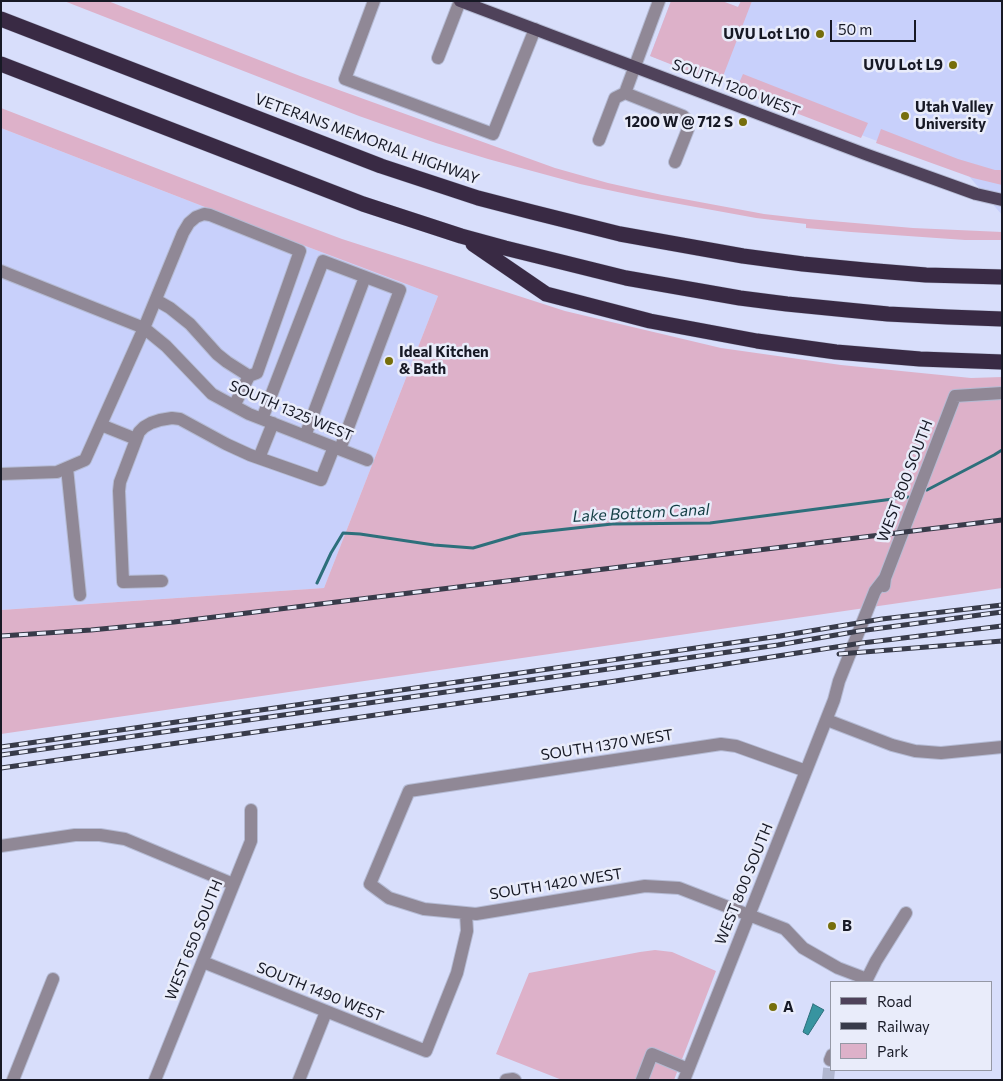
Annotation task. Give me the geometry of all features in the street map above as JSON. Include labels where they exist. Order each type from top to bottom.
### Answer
[{"type":"highway","name":"VETERANS MEMORIAL HIGHWAY","points":[[1,19],[381,166],[478,198],[532,212],[620,234],[743,256],[865,270],[1002,277]]},
{"type":"highway","points":[[1,64],[347,198],[461,236],[505,248],[610,274],[740,298],[888,314],[1002,318]]},
{"type":"highway","points":[[461,236],[546,294],[650,321],[749,340],[836,352],[920,359],[1002,362]]},
{"type":"main road","name":"SOUTH 1200 WEST","points":[[460,1],[976,194],[1002,200]]},
{"type":"street","points":[[374,1],[344,79],[493,134],[535,29]]},
{"type":"street","points":[[438,58],[460,1]]},
{"type":"street","points":[[599,140],[615,98],[625,93],[659,1]]},
{"type":"street","points":[[625,93],[683,116],[688,121],[688,129],[675,162]]},
{"type":"street","points":[[1,474],[62,470],[85,460],[144,328],[183,233],[189,223],[196,217],[204,214],[300,251],[257,373],[249,376],[234,406]]},
{"type":"street","points":[[162,581],[124,582],[119,491],[122,473],[138,432],[151,423],[172,418],[180,419],[226,444],[259,458],[321,480],[337,448],[400,290],[323,261],[268,421],[259,458]]},
{"type":"street","name":"SOUTH 1325 WEST","points":[[1,271],[144,328],[166,346],[212,394],[268,421],[367,460]]},
{"type":"street","points":[[306,436],[365,277]]},
{"type":"street","points":[[156,300],[170,308],[190,324],[226,362],[249,376]]},
{"type":"street","name":"WEST 800 SOUTH","points":[[686,1074],[827,720],[838,680],[875,591],[884,578],[955,396],[1002,393]]},
{"type":"street","points":[[101,425],[136,439]]},
{"type":"street","points":[[62,470],[80,595]]},
{"type":"street","points":[[827,720],[892,745],[915,751],[940,752],[1002,747]]},
{"type":"street","name":"SOUTH 1370 WEST","points":[[370,884],[410,791],[721,744],[736,746],[806,771]]},
{"type":"street","name":"WEST 650 SOUTH","points":[[155,1080],[251,841],[251,810]]},
{"type":"street","points":[[1,846],[75,835],[100,835],[125,839],[233,884]]},
{"type":"street","name":"SOUTH 1420 WEST","points":[[370,884],[389,898],[424,909],[466,914],[476,914],[645,886],[679,888],[785,929],[803,948],[838,968],[866,980]]},
{"type":"street","points":[[866,980],[906,913]]},
{"type":"street","name":"SOUTH 1490 WEST","points":[[203,962],[426,1051],[457,973],[466,931],[466,914]]},
{"type":"street","points":[[13,1080],[53,979]]},
{"type":"street","points":[[298,1080],[326,1012]]},
{"type":"street","points":[[642,1080],[652,1054],[686,1074]]},
{"type":"street","points":[[506,1080],[515,1080]]},
{"type":"shaded area","name":"Utah Valley University","points":[[671,1],[722,1],[738,7],[741,1],[1002,1],[1002,215],[968,175],[650,56]]},
{"type":"shaded area","points":[[1,128],[438,296],[324,588],[1,610]]},
{"type":"shaded area","points":[[813,1004],[824,1010],[808,1035],[803,1032]]},
{"type":"green space","points":[[64,1],[108,1],[300,76],[555,168],[608,183],[764,214],[913,228],[1002,232],[1002,240],[965,240],[806,228],[806,224],[756,218],[580,184],[436,143],[359,116]]},
{"type":"green space","points":[[671,1],[722,1],[738,7],[741,1],[752,1],[720,84],[650,56]]},
{"type":"green space","points":[[743,74],[868,123],[861,138],[736,90]]},
{"type":"green space","points":[[1,108],[342,239],[565,311],[721,348],[841,365],[971,378],[1002,377],[1002,588],[1,734],[1,610],[324,588],[438,296],[1,128]]},
{"type":"green space","points":[[881,129],[958,159],[995,170],[1002,170],[1002,185],[973,178],[876,143]]},
{"type":"green space","points":[[655,950],[672,952],[716,971],[674,1080],[562,1080],[496,1054],[529,973]]},
{"type":"waterway","name":"Lake Bottom Canal","points":[[927,490],[1002,450]]},
{"type":"waterway","name":"Lake Bottom Canal","points":[[317,583],[343,533],[473,548],[521,534],[612,524],[710,523],[908,497]]},
{"type":"tunnel","points":[[828,1080],[830,1060]]},
{"type":"railway","points":[[1,636],[174,622],[1002,520]]},
{"type":"railway","points":[[1,747],[780,636],[882,619],[1002,605]]},
{"type":"railway","points":[[1,755],[1002,612]]},
{"type":"railway","points":[[1,768],[609,682],[862,643],[1002,626]]},
{"type":"railway","points":[[839,654],[1002,641]]},
{"type":"place","name":"UVU Lot L10","points":[[820,34]]},
{"type":"place","name":"UVU Lot L9","points":[[953,65]]},
{"type":"place","name":"Utah Valley University","points":[[905,116]]},
{"type":"place","name":"1200 W @ 712 S","points":[[743,122]]},
{"type":"place","name":"Ideal Kitchen & Bath","points":[[389,361]]},
{"type":"place","name":"B","points":[[832,926]]},
{"type":"place","name":"A","points":[[773,1007]]}]
